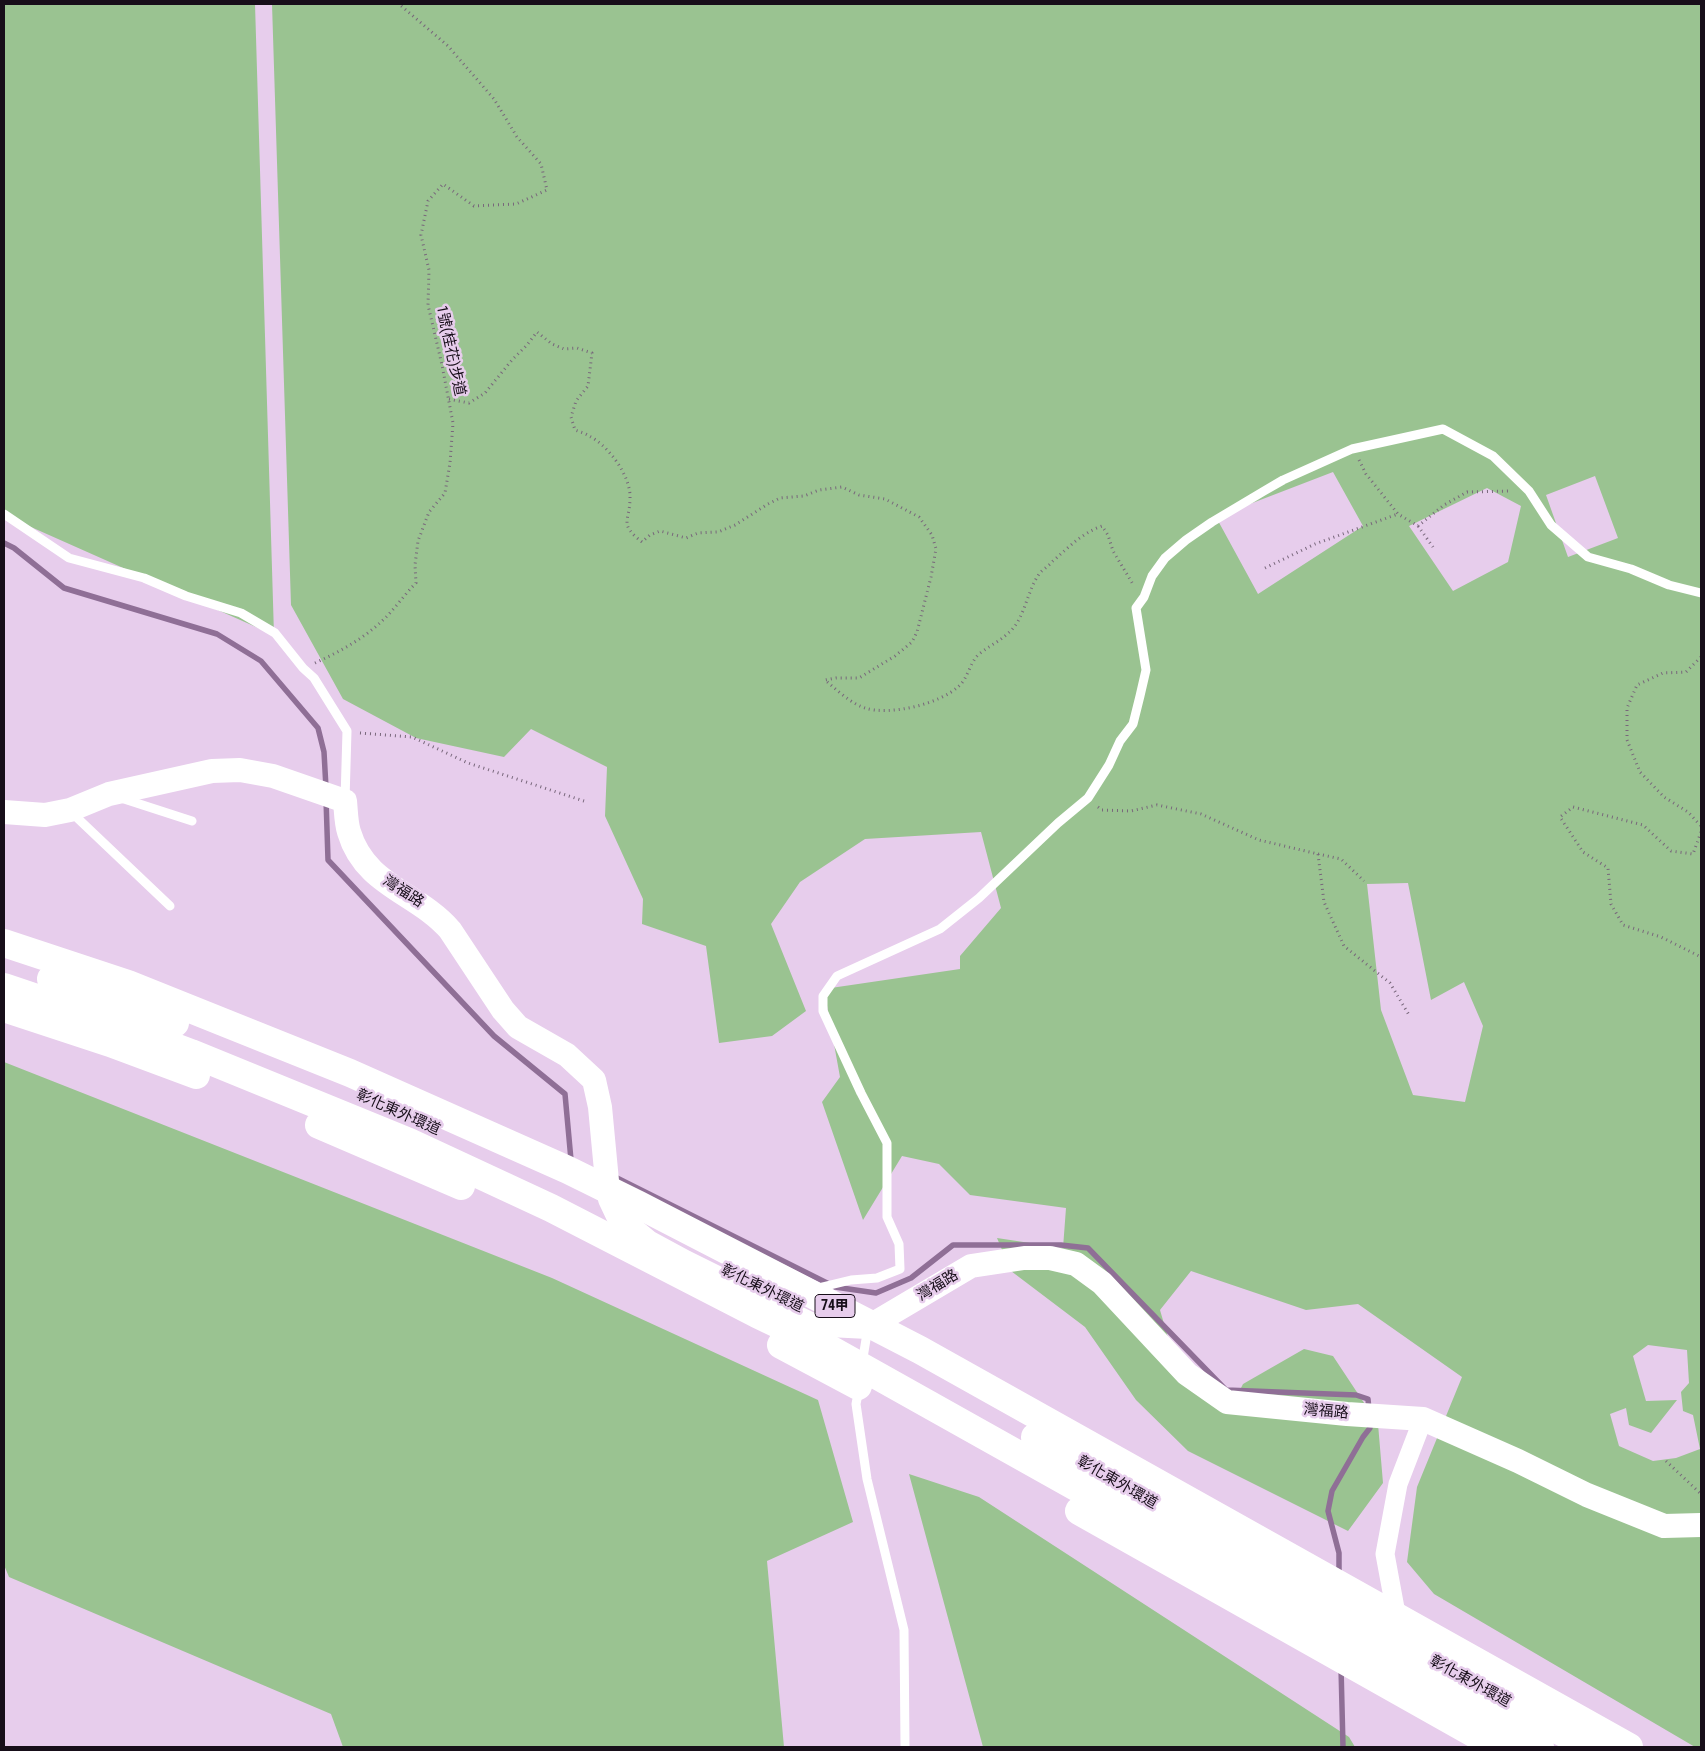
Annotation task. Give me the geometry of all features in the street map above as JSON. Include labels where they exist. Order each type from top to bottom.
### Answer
[{"type":"main road","name":"74甲","points":[[4,943],[128,984],[350,1073],[568,1170],[639,1205],[920,1350],[1629,1747]]},
{"type":"main road","name":"彰化東外環道","points":[[4,962],[199,1031],[335,1086],[562,1186],[632,1220],[701,1258],[844,1329],[1490,1694],[1590,1747]]},
{"type":"main road","name":"彰化東外環道","points":[[4,987],[114,1024],[333,1110],[409,1142],[621,1242],[757,1314],[828,1348],[1540,1747]]},
{"type":"main road","points":[[4,1008],[110,1043],[185,1071],[330,1129],[545,1224],[892,1404],[1498,1747]]},
{"type":"street","points":[[4,812],[45,815],[70,810],[109,794],[212,771],[240,770],[273,776],[345,801]]},
{"type":"street","name":"灣福路","points":[[345,801],[349,832],[362,861],[384,882],[441,918],[503,1010],[518,1027],[567,1055],[594,1080],[600,1107],[603,1154],[610,1199],[619,1218],[648,1242],[810,1324],[868,1327],[971,1266],[1024,1258],[1050,1258],[1076,1264],[1102,1283],[1187,1374],[1227,1402],[1347,1414],[1423,1419]]},
{"type":"street","name":"灣福路","points":[[603,1154],[618,1202],[629,1211],[812,1304],[868,1327]]},
{"type":"street","points":[[1583,1747],[1422,1649],[1397,1619],[1385,1554],[1398,1484],[1423,1419],[1518,1461],[1587,1495],[1664,1526],[1701,1525]]},
{"type":"lane","points":[[812,1304],[822,1287],[851,1280],[877,1278],[900,1270],[899,1244],[888,1217],[887,1143],[861,1093],[824,1011],[823,996],[837,976],[940,929],[979,898],[1058,823],[1088,798],[1109,765],[1120,741],[1133,724],[1146,670],[1136,608],[1144,597],[1152,576],[1164,558],[1186,540],[1212,522],[1283,480],[1352,449],[1443,429],[1493,456],[1529,492],[1551,525],[1588,557],[1701,594]]},
{"type":"lane","points":[[4,514],[69,558],[144,578],[186,596],[241,613],[274,632],[303,668],[314,678],[347,731],[345,801]]},
{"type":"lane","points":[[109,794],[192,822]]},
{"type":"lane","points":[[70,810],[170,906]]},
{"type":"lane","points":[[868,1327],[856,1404],[867,1479],[904,1630],[905,1747]]},
{"type":"path","name":"1號(桂花)步道","points":[[303,668],[331,656],[368,634],[416,584],[415,565],[418,541],[429,512],[445,492],[450,463],[453,422],[428,306],[429,270],[421,235],[428,201],[443,184],[474,206],[516,204],[547,190],[541,164],[517,137],[494,99],[448,46],[399,4]]},
{"type":"path","points":[[449,399],[469,403],[485,393],[537,332],[552,344],[564,349],[577,348],[592,353],[588,386],[576,401],[571,417],[575,430],[591,436],[607,449],[619,466],[628,484],[631,497],[626,522],[632,534],[642,542],[650,535],[660,531],[686,538],[698,533],[718,532],[735,525],[780,498],[804,496],[819,490],[842,487],[859,495],[885,498],[919,517],[932,535],[936,549],[917,632],[912,642],[896,656],[859,678],[825,680],[852,701],[865,708],[890,711],[948,695],[960,685],[978,655],[994,646],[1017,622],[1040,573],[1077,539],[1090,530],[1102,526],[1124,570],[1144,597]]},
{"type":"path","points":[[1352,449],[1366,474],[1398,514],[1418,526],[1433,548]]},
{"type":"path","points":[[1418,526],[1444,505],[1466,492],[1529,492]]},
{"type":"path","points":[[1264,568],[1315,544],[1398,514]]},
{"type":"path","points":[[1701,657],[1686,672],[1663,673],[1637,685],[1627,708],[1627,740],[1640,772],[1664,797],[1688,812],[1701,826]]},
{"type":"path","points":[[347,731],[412,737],[468,763],[584,802]]},
{"type":"path","points":[[1088,798],[1102,810],[1131,811],[1157,805],[1201,814],[1259,840],[1341,859],[1364,881]]},
{"type":"path","points":[[1701,832],[1694,854],[1671,851],[1643,825],[1573,806],[1560,817],[1583,852],[1608,868],[1611,904],[1623,925],[1661,937],[1701,957]]},
{"type":"path","points":[[1318,854],[1324,902],[1344,946],[1390,983],[1409,1015]]},
{"type":"path","points":[[1666,1461],[1701,1494]]},
{"type":"green space","points":[[4,4],[255,4],[274,635],[4,515]]},
{"type":"green space","points":[[272,4],[1701,4],[1701,1747],[1695,1747],[1434,1594],[1407,1562],[1417,1487],[1462,1377],[1358,1304],[1306,1310],[1191,1271],[1160,1310],[1181,1382],[1228,1414],[1243,1384],[1304,1349],[1333,1356],[1378,1424],[1383,1483],[1348,1531],[1188,1451],[1136,1400],[1085,1327],[1011,1271],[997,1238],[1063,1248],[1066,1208],[970,1195],[939,1164],[902,1156],[863,1220],[822,1102],[840,1077],[824,989],[960,969],[960,956],[1001,908],[981,832],[865,839],[800,882],[771,924],[806,1011],[772,1036],[719,1043],[706,946],[642,924],[643,899],[605,816],[607,767],[531,729],[504,757],[416,738],[343,699],[291,605]],"holes":[[[1333,472],[1363,526],[1258,594],[1216,517]],[[1595,476],[1618,538],[1568,557],[1546,495]],[[1487,488],[1521,506],[1508,562],[1453,591],[1409,526]],[[1408,883],[1431,1000],[1464,982],[1483,1026],[1465,1102],[1413,1095],[1381,1010],[1367,884]],[[1648,1345],[1687,1350],[1689,1383],[1681,1392],[1683,1411],[1693,1415],[1700,1449],[1676,1458],[1653,1461],[1619,1446],[1610,1414],[1626,1408],[1629,1425],[1651,1433],[1677,1400],[1646,1401],[1633,1356]]]},
{"type":"green space","points":[[4,1062],[552,1278],[818,1400],[853,1522],[767,1561],[784,1747],[343,1747],[331,1714],[9,1577],[4,1565]]},
{"type":"green space","points":[[909,1474],[979,1497],[1349,1737],[1355,1747],[983,1747]]},
{"type":"waterway","points":[[4,543],[14,548],[64,588],[217,634],[261,661],[318,728],[324,752],[326,788]]},
{"type":"waterway","points":[[326,799],[328,860],[494,1036],[565,1094],[571,1160],[574,1161]]},
{"type":"waterway","points":[[613,1176],[835,1287],[876,1293],[911,1278],[953,1245],[1061,1245],[1088,1248],[1226,1390],[1356,1395],[1368,1399],[1369,1410]]},
{"type":"waterway","points":[[1339,1575],[1339,1553],[1328,1511],[1332,1491],[1370,1428],[1369,1420]]},
{"type":"waterway","points":[[1341,1667],[1343,1747]]}]
